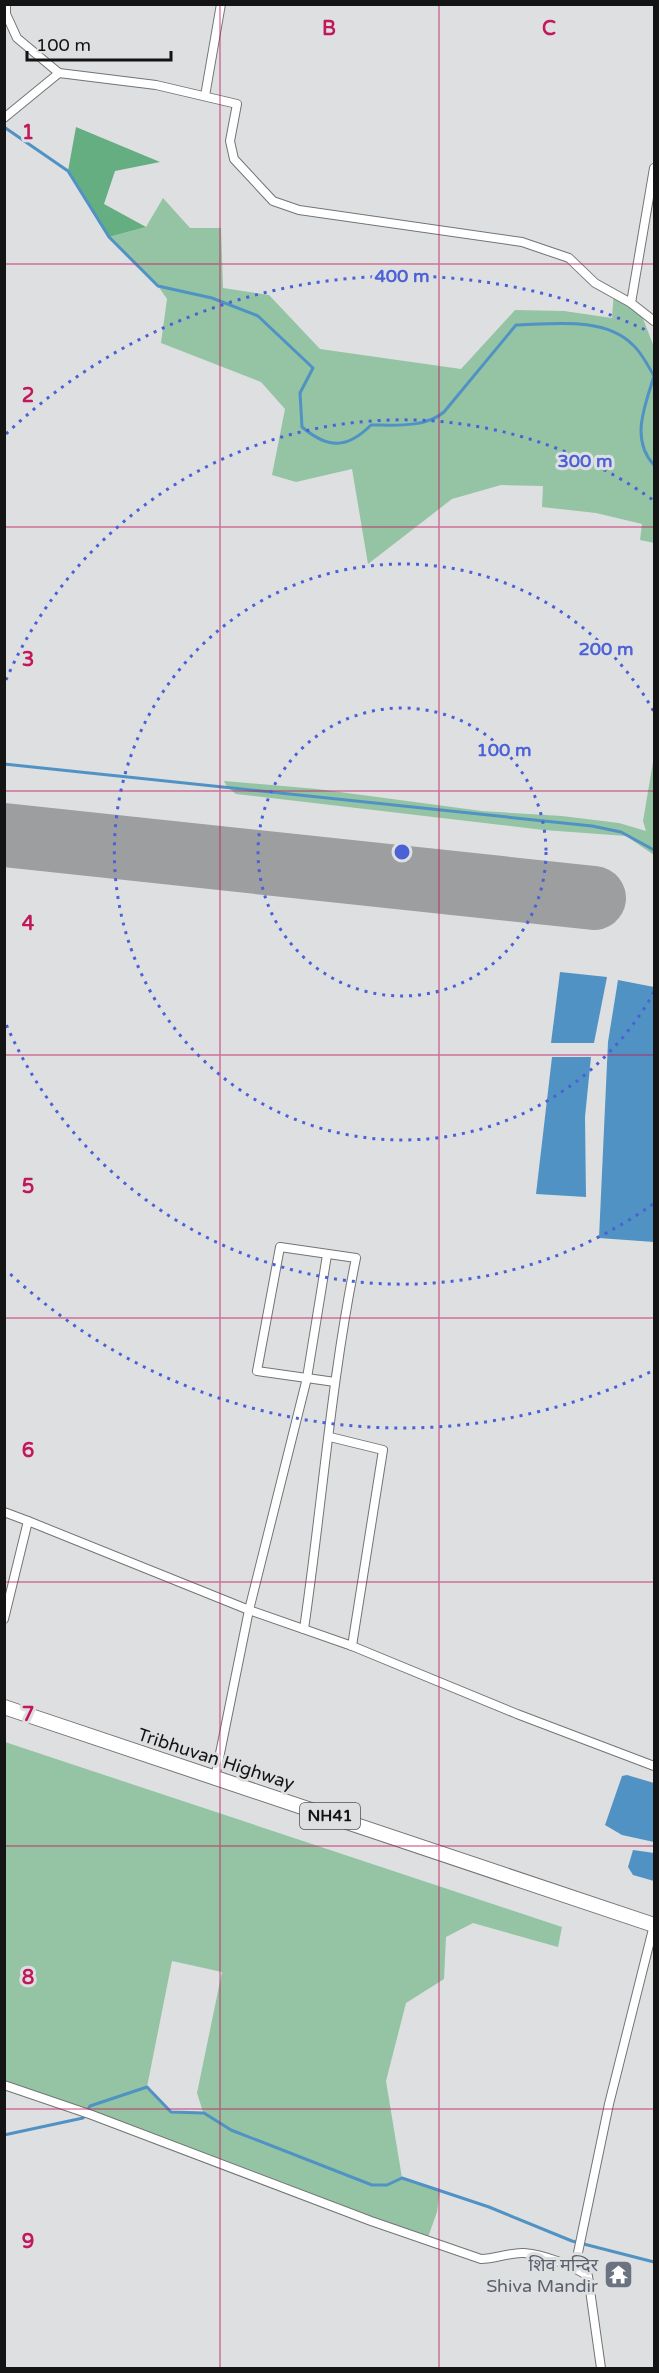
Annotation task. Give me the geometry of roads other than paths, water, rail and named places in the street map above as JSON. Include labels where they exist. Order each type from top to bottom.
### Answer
[{"type":"highway","name":"Tribhuvan Highway","points":[[4,1707],[654,1925]]},
{"type":"street","points":[[6,4],[6,14],[17,38],[59,73],[156,85],[237,104],[230,141],[234,159],[273,201],[299,210],[522,242],[569,258],[595,283],[631,303],[654,321]]},
{"type":"street","points":[[205,96],[221,4]]},
{"type":"street","points":[[4,118],[59,73]]},
{"type":"street","points":[[631,303],[641,260],[654,168]]},
{"type":"street","points":[[304,1629],[330,1437],[341,1331],[356,1258],[280,1247],[257,1371],[335,1382]]},
{"type":"street","points":[[215,1778],[249,1610],[307,1378],[327,1255]]},
{"type":"street","points":[[330,1437],[383,1450],[352,1646]]},
{"type":"street","points":[[4,1512],[249,1610],[352,1646],[517,1714],[654,1766]]},
{"type":"street","points":[[4,1619],[28,1521]]},
{"type":"street","points":[[575,2267],[609,2104],[654,1925]]},
{"type":"street","points":[[4,2085],[93,2115],[371,2221],[481,2259],[497,2259],[523,2253],[575,2267],[588,2276],[601,2368]]},
{"type":"water","points":[[560,972],[607,977],[594,1043],[551,1043]]},
{"type":"water","points":[[618,980],[654,987],[654,1242],[599,1238],[608,1042]]},
{"type":"water","points":[[552,1057],[591,1057],[585,1117],[586,1197],[536,1194]]},
{"type":"water","points":[[627,1775],[654,1783],[654,1842],[622,1835],[605,1825],[622,1776]]},
{"type":"water","points":[[633,1850],[654,1853],[654,1881],[633,1875],[628,1867]]},
{"type":"waterway","points":[[4,127],[68,171],[109,237],[158,286],[212,298],[258,316],[313,368],[300,393],[302,427],[320,439],[337,443],[345,442],[354,439],[371,425],[400,425],[428,421],[444,412],[516,325],[578,324],[608,330],[621,336],[639,352],[654,376],[644,410],[641,433],[647,455],[654,465]]},
{"type":"waterway","points":[[4,764],[592,826],[621,832],[654,850]]},
{"type":"waterway","points":[[4,2135],[83,2118],[90,2106],[147,2087],[171,2112],[204,2113],[231,2130],[372,2185],[387,2185],[402,2178],[489,2207],[572,2241],[654,2262]]},
{"type":"place","name":"शिव मन्दिर Shiva Mandir","points":[[619,2275]]}]
